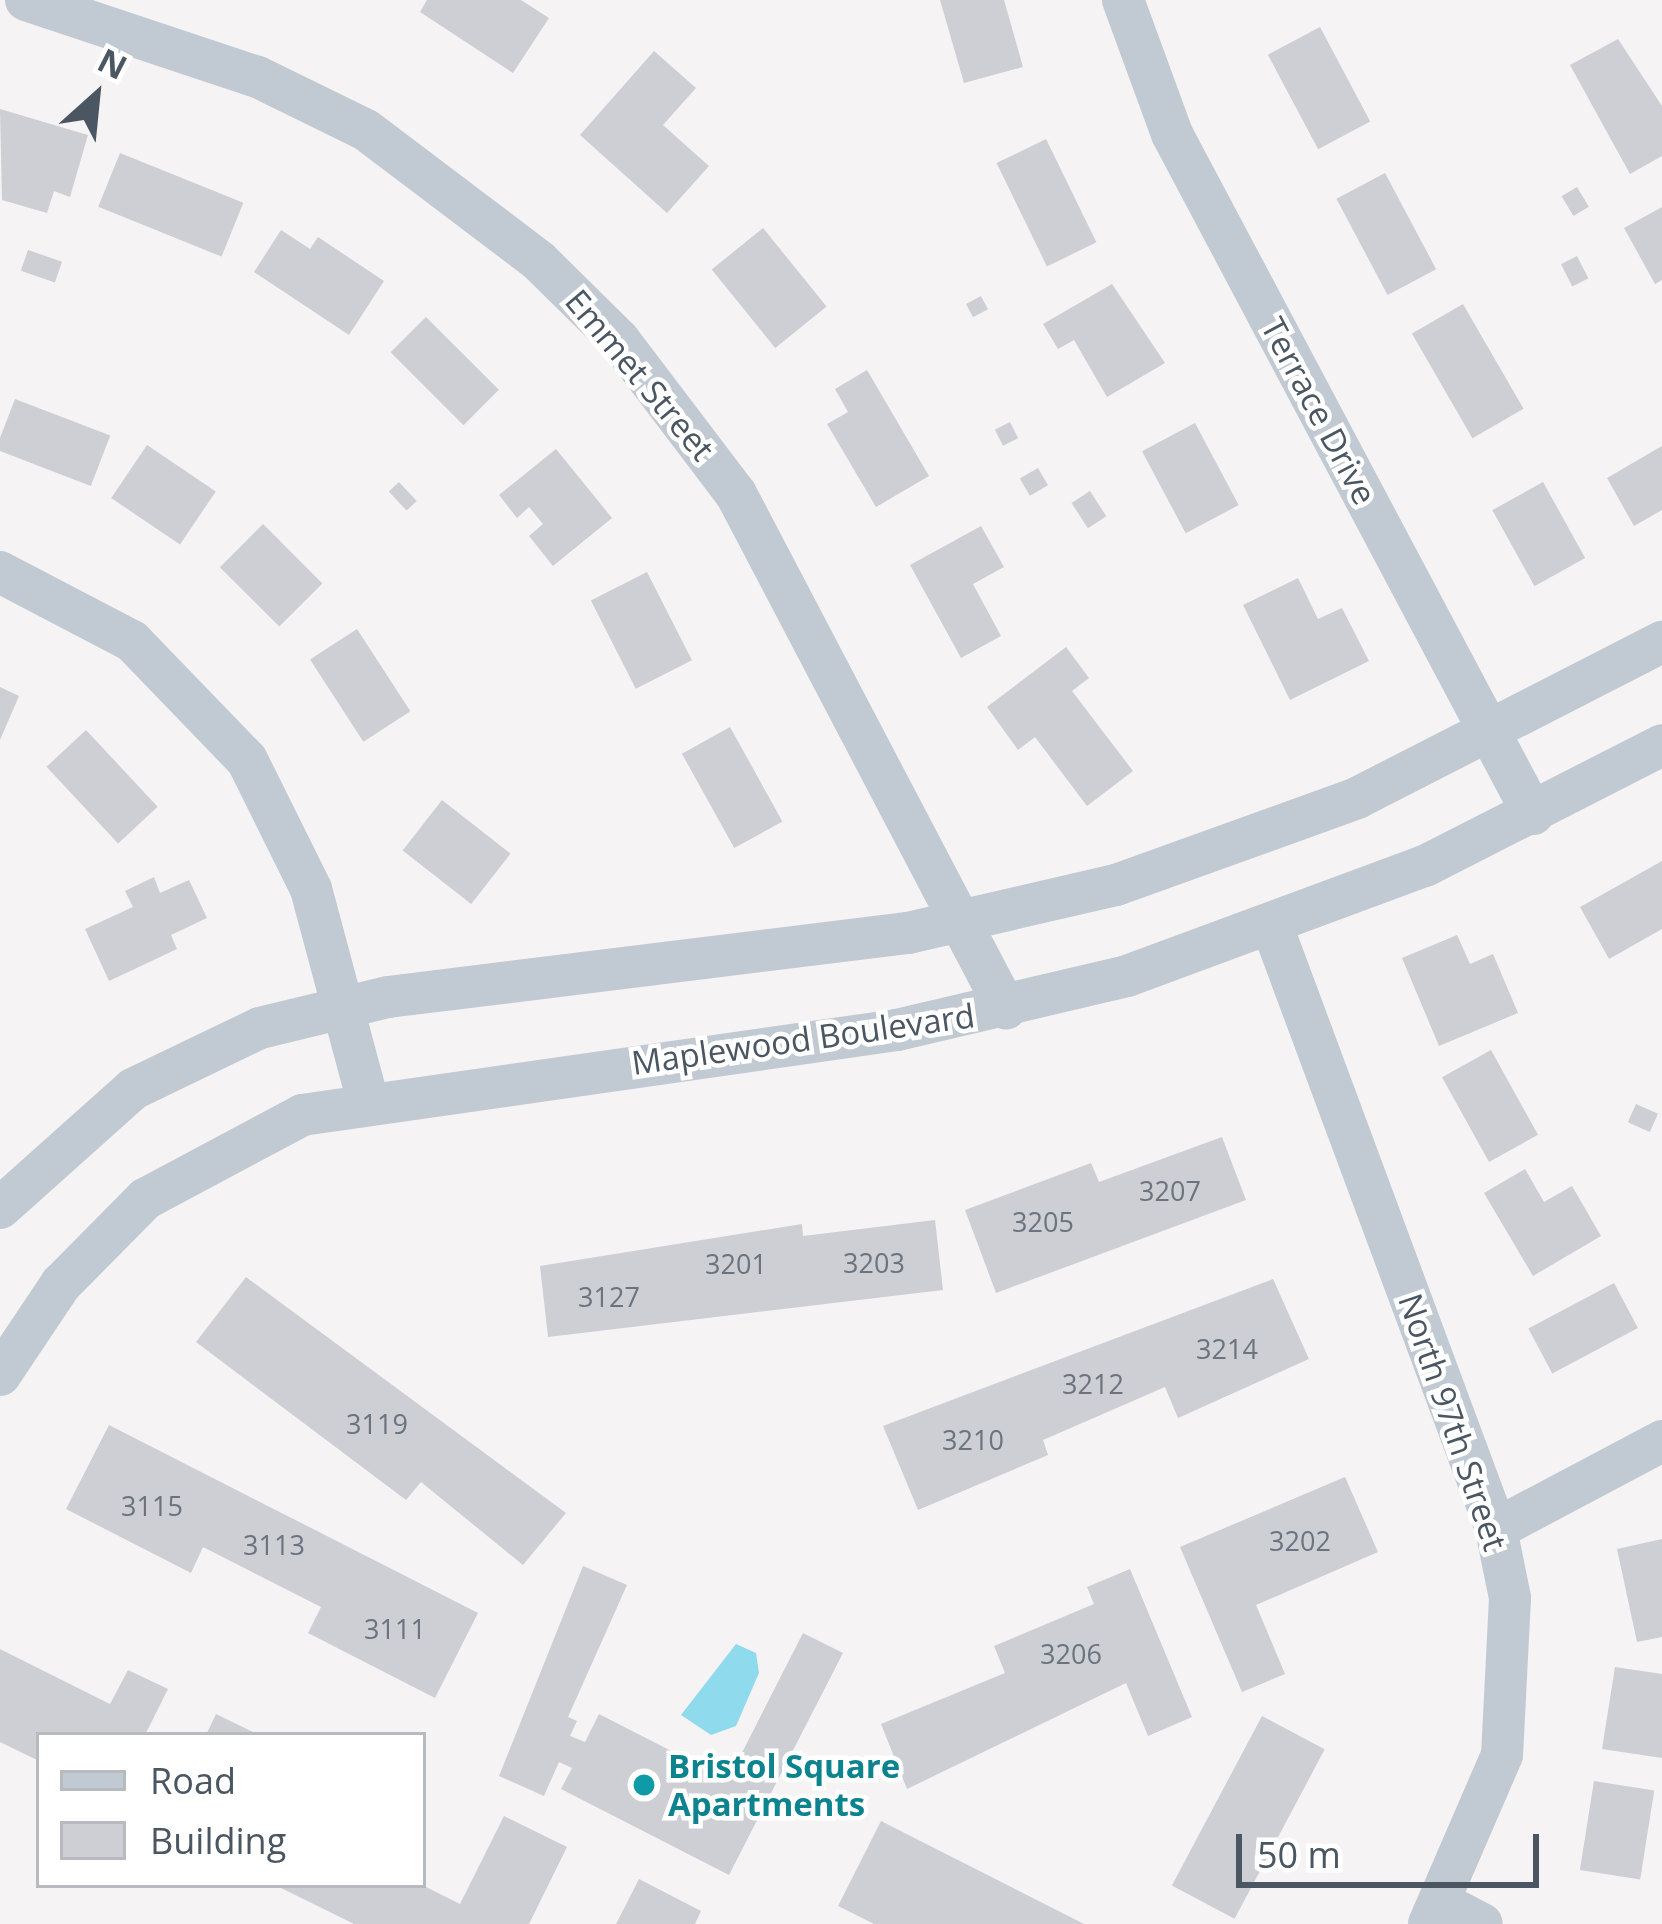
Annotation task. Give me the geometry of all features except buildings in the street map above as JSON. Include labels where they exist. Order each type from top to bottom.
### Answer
[{"type":"street","name":"Emmet Street","points":[[26,0],[258,76],[366,130],[539,261],[619,340],[736,494],[1006,1009]]},
{"type":"street","name":"Terrace Drive","points":[[1123,0],[1172,134],[1533,814]]},
{"type":"street","points":[[0,572],[132,640],[226,733],[301,863],[367,1098]]},
{"type":"street","points":[[0,1208],[133,1089],[231,1040],[340,1005],[962,923],[1256,838],[1490,732],[1662,642]]},
{"type":"street","name":"Maplewood Boulevard","points":[[0,1375],[61,1284],[145,1199],[260,1132],[367,1098],[1006,1009],[1272,926],[1533,814],[1662,745]]},
{"type":"street","name":"North 97th Street","points":[[1272,926],[1496,1528],[1512,1705],[1493,1782],[1435,1913]]},
{"type":"street","points":[[1496,1528],[1662,1441]]},
{"type":"street","points":[[1435,1913],[1483,1924]]},
{"type":"water","points":[[736,1644],[756,1653],[759,1673],[736,1726],[711,1735],[681,1715]]},
{"type":"place","name":"Bristol Square Apartments","points":[[644,1785]]}]
